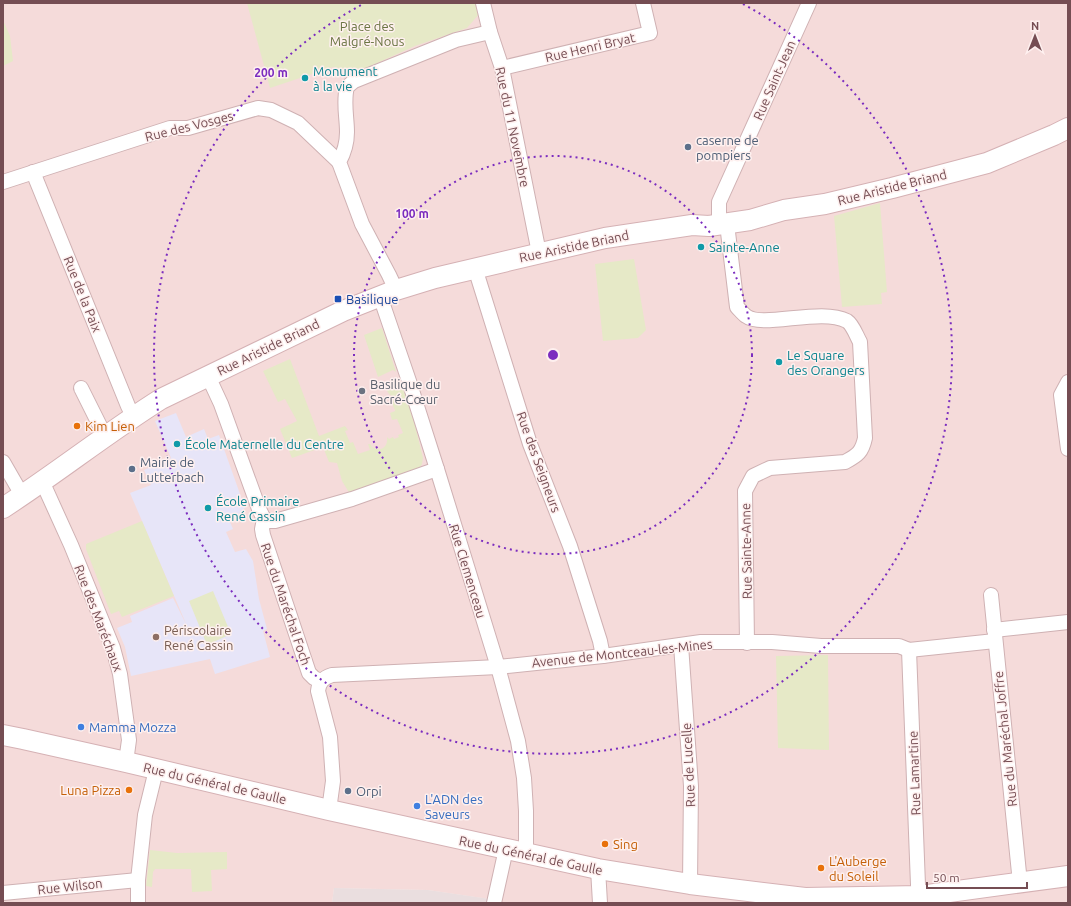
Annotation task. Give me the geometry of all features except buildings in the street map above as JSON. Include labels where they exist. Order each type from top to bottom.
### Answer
[{"type":"main road","name":"Rue Aristide Briand","points":[[3,508],[68,464],[133,416],[161,399],[343,311],[388,293],[475,268],[605,238],[650,230],[692,225],[723,224],[750,220],[784,210],[825,204],[892,188],[987,162],[1068,128]]},
{"type":"main road","name":"Rue du Général de Gaulle","points":[[3,736],[23,739],[126,762],[329,810],[598,869],[690,884],[805,900],[921,900],[1068,876]]},
{"type":"street","name":"Rue du 11 Novembre","points":[[483,3],[490,32],[502,68],[539,253]]},
{"type":"street","name":"Rue Henri Bryat","points":[[502,68],[650,33],[642,3]]},
{"type":"street","name":"Rue Saint-Jean","points":[[723,224],[719,202],[809,3]]},
{"type":"street","points":[[339,162],[344,153],[347,132],[345,105],[347,87],[354,81],[456,40],[490,32]]},
{"type":"street","name":"Rue des Vosges","points":[[3,182],[170,128],[188,128],[258,108],[271,110],[298,123],[339,162]]},
{"type":"street","name":"Rue Clemenceau","points":[[339,162],[362,224],[389,275],[388,293],[409,381],[498,667],[520,749],[526,811],[526,853]]},
{"type":"street","name":"Rue de la Paix","points":[[33,172],[133,416]]},
{"type":"street","name":"Rue Sainte-Anne","points":[[723,224],[737,307],[746,317],[761,320],[830,316],[848,321],[860,342],[865,438],[863,448],[856,456],[845,462],[770,468],[753,476],[745,491],[747,643]]},
{"type":"street","name":"Rue des Seigneurs","points":[[475,268],[530,444],[570,546],[600,641],[603,656]]},
{"type":"street","name":"Rue du Maréchal Foch","points":[[208,376],[221,404],[264,519],[262,529],[267,547],[309,673],[314,678],[321,681]]},
{"type":"street","points":[[1068,382],[1061,395],[1068,449]]},
{"type":"street","points":[[81,388],[105,436]]},
{"type":"street","points":[[3,462],[22,495]]},
{"type":"street","points":[[264,519],[275,521],[352,499],[437,469]]},
{"type":"street","name":"Rue des Maréchaux","points":[[42,481],[71,545],[113,648],[120,674],[129,740],[126,762]]},
{"type":"street","name":"Rue du Maréchal Joffre","points":[[991,595],[1020,883]]},
{"type":"street","name":"Avenue de Montceau-les-Mines","points":[[321,681],[332,675],[498,667],[603,656],[701,642],[772,642],[821,646],[899,646],[909,650],[1068,622]]},
{"type":"street","name":"Rue de Lucelle","points":[[682,645],[691,786],[690,884]]},
{"type":"street","name":"Rue Lamartine","points":[[909,650],[918,885],[921,900]]},
{"type":"street","points":[[321,681],[318,685],[318,691],[330,737],[333,781],[329,810]]},
{"type":"street","points":[[138,903],[138,880],[145,815],[156,770]]},
{"type":"street","points":[[494,903],[506,849]]},
{"type":"street","points":[[598,869],[600,903]]},
{"type":"street","name":"Rue Wilson","points":[[3,893],[138,880]]},
{"type":"shaded area","points":[[3,3],[1068,3],[1068,903],[489,903],[489,899],[428,890],[334,888],[332,903],[3,903]]},
{"type":"shaded area","points":[[176,413],[186,437],[204,429],[208,439],[219,435],[245,508],[230,522],[233,529],[226,532],[235,552],[246,549],[253,561],[259,599],[267,629],[263,631],[270,657],[215,674],[210,659],[131,676],[125,647],[117,628],[132,622],[130,616],[173,598],[187,626],[130,493],[151,485],[144,470],[171,458],[155,421]]},
{"type":"shaded area","points":[[334,888],[428,890],[490,899],[489,903],[332,903]]},
{"type":"green space","name":"Place des Malgré-Nous","points":[[247,3],[477,3],[480,13],[467,28],[415,46],[355,73],[333,67],[270,88]]},
{"type":"green space","points":[[3,20],[10,36],[13,61],[3,66]]},
{"type":"green space","points":[[880,203],[887,292],[881,293],[882,304],[842,307],[834,216]]},
{"type":"green space","points":[[634,259],[646,330],[638,338],[603,341],[595,264]]},
{"type":"green space","points":[[382,328],[396,372],[393,370],[378,377],[364,335]]},
{"type":"green space","points":[[290,359],[319,436],[345,426],[348,430],[345,431],[350,443],[353,442],[358,454],[370,450],[368,444],[375,449],[382,449],[386,445],[387,437],[389,439],[393,437],[394,439],[403,433],[397,419],[392,420],[390,413],[395,411],[391,402],[393,397],[386,389],[398,385],[400,381],[411,409],[423,458],[419,469],[350,494],[342,481],[337,463],[329,462],[323,447],[292,458],[280,429],[297,421],[285,399],[278,402],[263,371]]},
{"type":"green space","points":[[142,521],[174,596],[122,617],[119,611],[111,614],[86,549],[86,544]]},
{"type":"green space","points":[[213,591],[231,634],[207,645],[189,601]]},
{"type":"green space","points":[[828,655],[829,750],[778,748],[776,656]]},
{"type":"green space","points":[[150,850],[177,853],[227,852],[227,869],[211,870],[212,891],[192,892],[191,869],[155,869],[153,872],[152,887],[146,886]]},
{"type":"place","name":"Monument à la vie","points":[[305,78]]},
{"type":"place","name":"caserne de pompiers","points":[[688,147]]},
{"type":"place","name":"Sainte-Anne","points":[[701,247]]},
{"type":"place","name":"Basilique","points":[[338,299]]},
{"type":"place","name":"Le Square des Orangers","points":[[779,362]]},
{"type":"place","name":"Basilique du Sacré-Cœur","points":[[362,391]]},
{"type":"place","name":"Kim Lien","points":[[77,426]]},
{"type":"place","name":"École Maternelle du Centre","points":[[177,444]]},
{"type":"place","name":"Mairie de Lutterbach","points":[[132,469]]},
{"type":"place","name":"École Primaire René Cassin","points":[[208,508]]},
{"type":"place","name":"Périscolaire René Cassin","points":[[156,637]]},
{"type":"place","name":"Mamma Mozza","points":[[81,727]]},
{"type":"place","name":"Luna Pizza","points":[[129,790]]},
{"type":"place","name":"Orpi","points":[[348,791]]},
{"type":"place","name":"L'ADN des Saveurs","points":[[417,806]]},
{"type":"place","name":"Sing","points":[[605,844]]},
{"type":"place","name":"L'Auberge du Soleil","points":[[821,868]]}]
